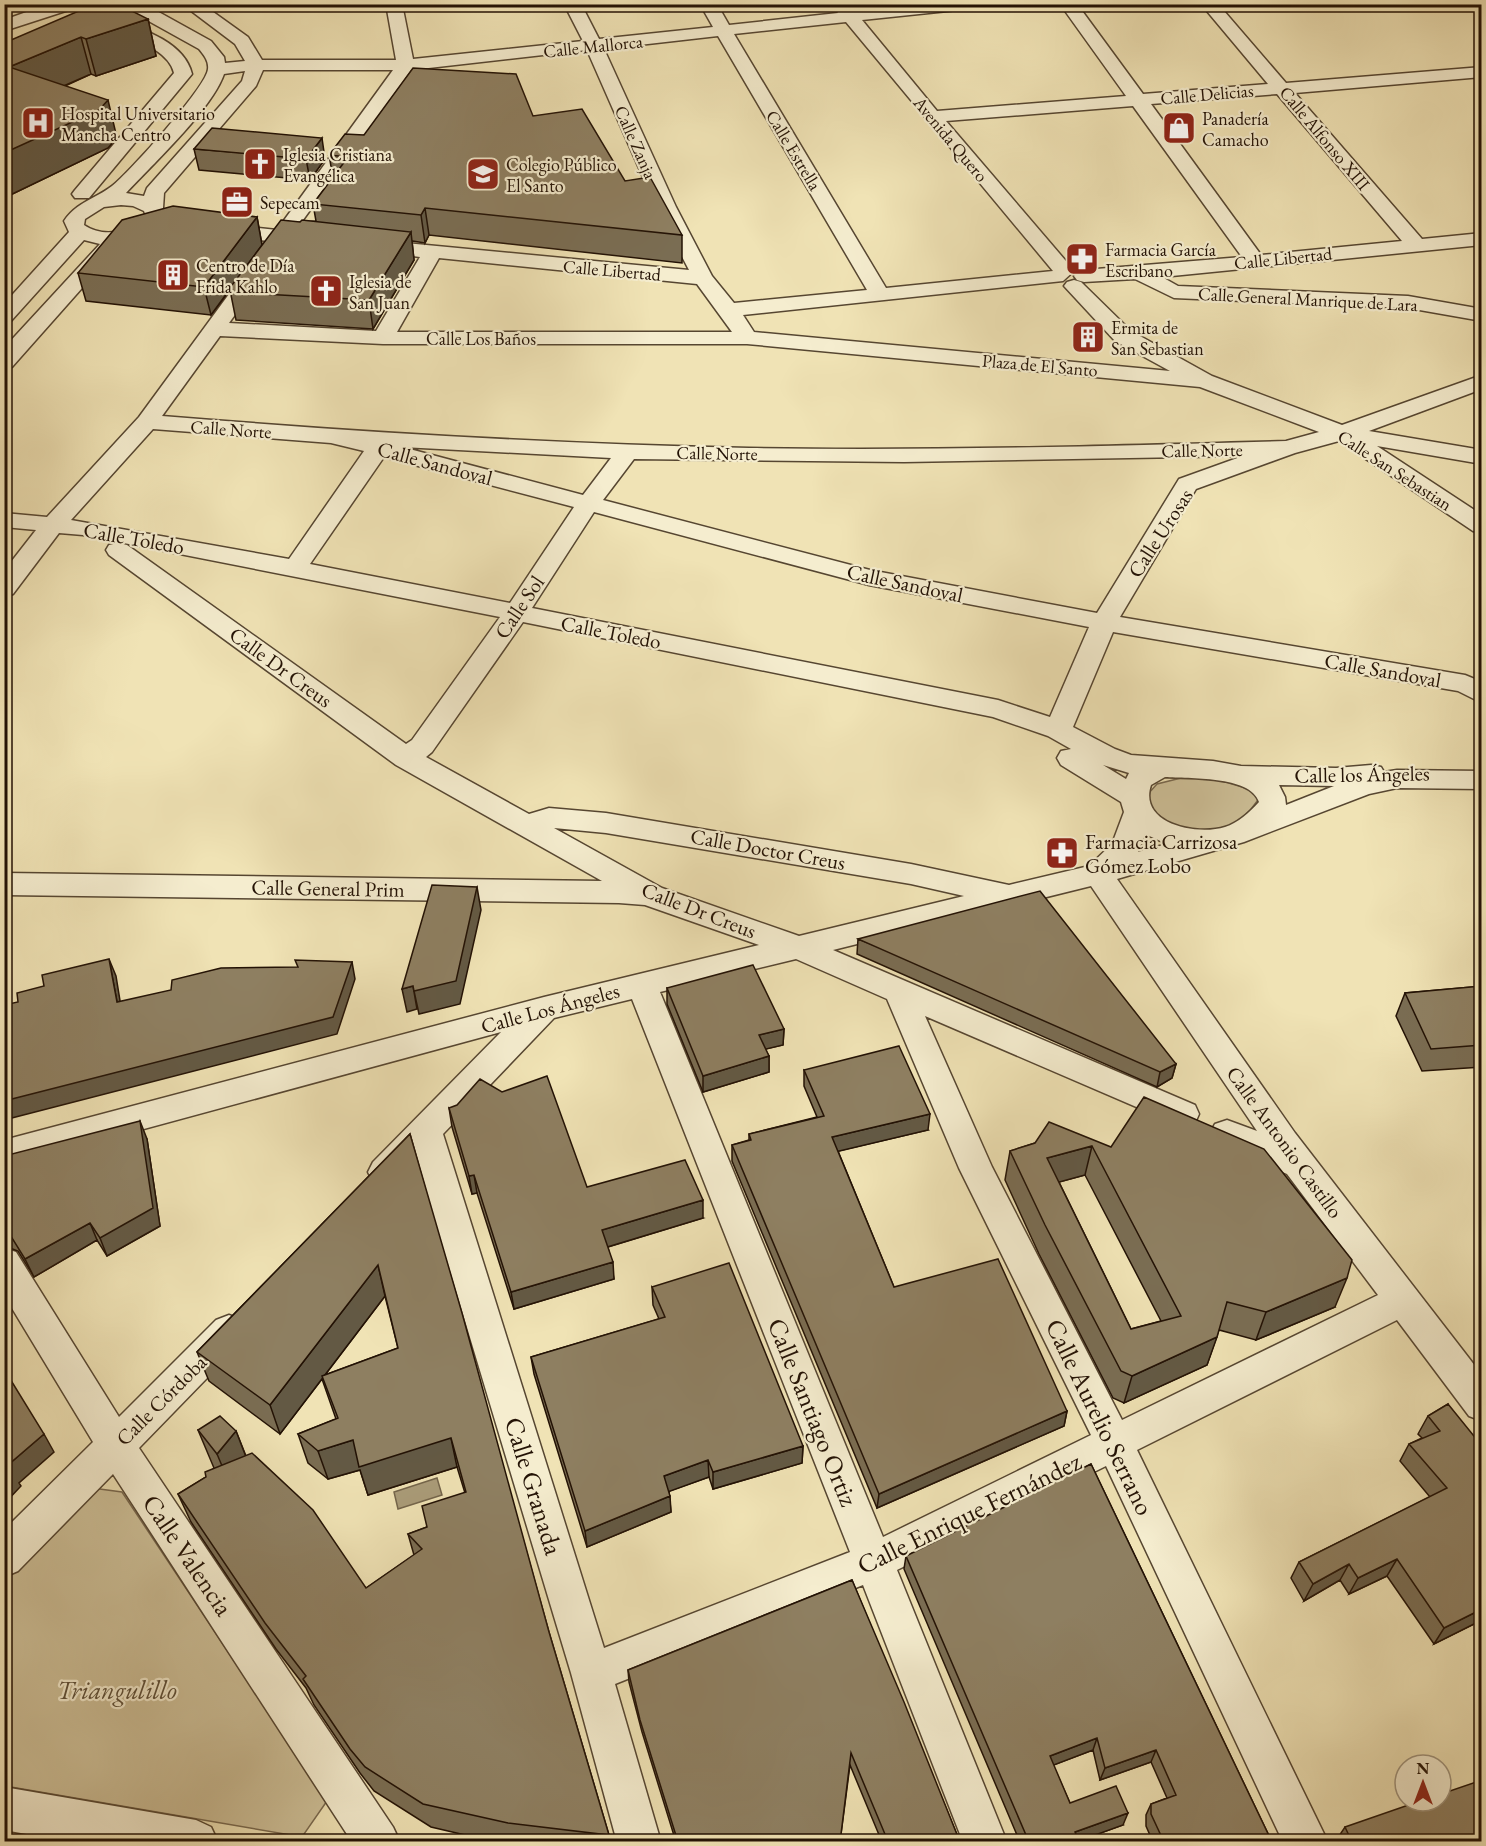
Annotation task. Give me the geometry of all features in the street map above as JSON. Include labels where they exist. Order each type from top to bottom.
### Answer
[{"type":"street","points":[[4,10],[13,4]]},
{"type":"street","points":[[4,26],[69,4]]},
{"type":"street","points":[[88,199],[119,190],[186,117],[212,82],[217,69],[215,57],[205,45],[158,18],[126,4]]},
{"type":"street","points":[[4,362],[97,257],[129,235],[147,227],[153,215],[154,192],[250,82],[256,65],[242,41],[190,4]]},
{"type":"street","points":[[4,589],[52,526],[147,423],[406,65],[394,4]]},
{"type":"street","name":"Calle Zanja","points":[[572,4],[594,46],[666,207],[703,278]]},
{"type":"street","name":"Calle Estrella","points":[[708,4],[880,295]]},
{"type":"street","name":"Calle Mallorca","points":[[217,69],[256,65],[406,65],[723,32],[846,11],[967,4]]},
{"type":"street","points":[[1068,4],[1255,260]]},
{"type":"street","name":"Calle Alfonso XIII","points":[[1209,4],[1416,245]]},
{"type":"street","name":"Avenida Quero","points":[[846,11],[932,117],[1070,277]]},
{"type":"street","points":[[98,27],[127,29],[168,52],[180,63],[183,74],[88,199],[74,221],[75,227],[80,232],[96,237],[129,235]]},
{"type":"street","name":"Calle Delicias","points":[[932,117],[1482,72]]},
{"type":"street","points":[[88,199],[139,201],[153,215],[177,225]]},
{"type":"street","points":[[200,227],[328,241]]},
{"type":"street","points":[[4,317],[80,232]]},
{"type":"street","name":"Calle Libertad","points":[[729,310],[1482,239]]},
{"type":"street","name":"Calle Libertad","points":[[351,244],[703,278]]},
{"type":"street","points":[[382,338],[432,253]]},
{"type":"street","name":"Calle General Manrique de Lara","points":[[1139,273],[1174,292],[1408,302],[1482,315]]},
{"type":"street","points":[[1070,277],[1123,336],[1204,381]]},
{"type":"street","points":[[703,278],[729,310],[747,338]]},
{"type":"street","name":"Calle Los Baños","points":[[216,329],[382,338],[747,338]]},
{"type":"street","name":"Plaza de El Santo","points":[[747,338],[1204,381]]},
{"type":"street","name":"Calle San Sebastian","points":[[1204,381],[1342,433],[1482,526]]},
{"type":"street","name":"Calle Urosas","points":[[1058,730],[1104,622],[1187,484],[1287,448],[1342,433],[1482,381]]},
{"type":"street","name":"Calle Norte","points":[[147,423],[336,437],[628,451],[943,456],[1287,448]]},
{"type":"street","points":[[1342,433],[1482,457]]},
{"type":"street","name":"Calle Sandoval","points":[[336,437],[587,505],[869,577],[1104,622],[1465,684],[1482,694]]},
{"type":"street","points":[[295,568],[378,448]]},
{"type":"street","points":[[1179,450],[1187,484]]},
{"type":"street","name":"Calle Sol","points":[[406,758],[422,746],[587,505],[628,451]]},
{"type":"street","name":"Calle Toledo","points":[[4,520],[83,528],[295,568],[510,620],[977,723],[1035,741],[1094,771],[1136,805],[1154,826],[1171,835],[1182,839],[1222,838]]},
{"type":"street","name":"Calle Toledo","points":[[52,526],[74,539],[118,550],[998,709],[1058,730],[1105,756],[1129,764],[1160,768]]},
{"type":"street","name":"Calle Dr Creus","points":[[118,550],[406,758],[652,896],[795,946],[1298,1164]]},
{"type":"street","name":"Calle Los Ángeles","points":[[1098,874],[1125,849],[1136,805],[1139,780],[1160,768]]},
{"type":"street","name":"Calle los Ángeles","points":[[1160,768],[1242,775],[1336,777],[1386,773],[1482,772]]},
{"type":"street","points":[[1222,838],[1268,811],[1273,803],[1270,792],[1262,784],[1242,775]]},
{"type":"street","name":"Calle Los Ángeles","points":[[4,1154],[641,984],[1098,874],[1222,838],[1363,786],[1397,779],[1482,780]]},
{"type":"street","name":"Calle Doctor Creus","points":[[527,826],[549,818],[606,823],[911,874],[1009,895]]},
{"type":"street","name":"Calle Antonio Castillo","points":[[1098,874],[1298,1164],[1479,1397]]},
{"type":"street","name":"Calle General Prim","points":[[4,884],[619,892],[652,896]]},
{"type":"street","name":"Calle Santiago Ortiz","points":[[641,984],[831,1460],[875,1561],[985,1842]]},
{"type":"street","name":"Calle Aurelio Serrano","points":[[899,991],[976,1168],[1114,1442],[1306,1842]]},
{"type":"street","points":[[367,1191],[544,1009]]},
{"type":"street","name":"Calle Granada","points":[[425,1131],[591,1673],[639,1842]]},
{"type":"street","name":"Calle Valencia","points":[[4,1263],[116,1446],[378,1842]]},
{"type":"street","name":"Calle Enrique Fernández","points":[[591,1673],[875,1561],[1403,1300]]},
{"type":"street","name":"Calle Córdoba","points":[[4,1558],[249,1310]]},
{"type":"street","points":[[4,1808],[196,1842]]},
{"type":"green space","points":[[1189,776],[1209,777],[1252,790],[1258,800],[1242,818],[1222,830],[1193,831],[1172,825],[1155,815],[1149,806],[1148,794],[1157,784]]},
{"type":"green space","name":"Triangulillo","points":[[92,1488],[122,1492],[327,1801],[302,1837],[5,1786],[4,1578]]},
{"type":"shaded area","points":[[437,1478],[442,1495],[398,1509],[394,1492]]},
{"type":"building","points":[[95,4],[118,4],[148,19],[86,39],[81,37],[9,67],[108,100],[99,110],[4,153],[4,43]]},
{"type":"building","name":"Colegio Público El Santo","points":[[413,68],[516,74],[533,116],[582,109],[625,181],[650,177],[682,235],[425,208],[421,215],[313,204],[348,157],[329,155],[345,134],[364,135]]},
{"type":"building","points":[[212,128],[322,138],[306,159],[194,149]]},
{"type":"building","points":[[173,206],[257,217],[204,287],[78,273],[122,220]]},
{"type":"building","points":[[281,220],[300,222],[302,220],[411,232],[369,300],[230,292],[232,290],[229,289]]},
{"type":"building","points":[[432,885],[477,887],[456,981],[414,991],[413,986],[402,989]]},
{"type":"building","points":[[1040,891],[1176,1064],[1160,1072],[858,939]]},
{"type":"building","points":[[109,959],[117,1002],[171,990],[172,980],[221,968],[298,967],[295,960],[352,962],[333,1017],[4,1101],[4,1005],[18,1002],[17,993],[44,986],[42,975]]},
{"type":"building","points":[[753,965],[784,1029],[759,1035],[769,1056],[703,1076],[667,988]]},
{"type":"building","points":[[1482,986],[1482,1045],[1431,1049],[1405,993]]},
{"type":"building","points":[[899,1046],[930,1114],[832,1137],[894,1287],[998,1259],[1067,1411],[879,1494],[732,1145],[751,1140],[749,1134],[824,1116],[804,1070]]},
{"type":"building","points":[[547,1076],[587,1187],[685,1160],[703,1200],[602,1230],[613,1262],[511,1292],[474,1175],[469,1176],[449,1108],[457,1105],[480,1079],[502,1092]]},
{"type":"building","points":[[1144,1097],[1264,1149],[1352,1260],[1347,1278],[1266,1312],[1227,1302],[1217,1337],[1132,1376],[1121,1371],[1045,1225],[1010,1151],[1035,1143],[1049,1122],[1111,1147]],"holes":[[[1092,1146],[1181,1316],[1131,1329],[1047,1158]]]},
{"type":"building","points":[[140,1121],[153,1208],[100,1238],[90,1223],[25,1259],[9,1233],[4,1231],[4,1156]]},
{"type":"building","points":[[410,1134],[462,1313],[549,1632],[609,1835],[508,1823],[423,1804],[365,1767],[350,1749],[303,1679],[306,1676],[265,1623],[178,1494],[206,1477],[205,1472],[252,1453],[313,1510],[366,1588],[422,1549],[408,1534],[427,1527],[422,1506],[466,1492],[451,1438],[359,1467],[353,1440],[318,1451],[298,1434],[338,1418],[322,1376],[398,1348],[378,1265],[270,1405],[197,1352]]},
{"type":"building","points":[[729,1263],[803,1446],[713,1472],[708,1460],[664,1476],[670,1496],[585,1531],[531,1357],[665,1317],[652,1287]]},
{"type":"building","points":[[4,1369],[44,1434],[8,1465],[11,1468],[4,1474]]},
{"type":"building","points":[[1448,1404],[1482,1446],[1482,1609],[1444,1628],[1397,1559],[1358,1578],[1349,1564],[1313,1584],[1299,1562],[1447,1488],[1409,1444],[1440,1431],[1428,1416]]},
{"type":"building","points":[[220,1416],[236,1431],[217,1454],[198,1430]]},
{"type":"building","points":[[1091,1464],[1272,1842],[1164,1842],[1151,1814],[1151,1804],[1176,1795],[1156,1750],[1105,1768],[1097,1738],[1050,1756],[1070,1803],[1116,1786],[1128,1813],[1075,1832],[1079,1842],[1029,1842],[906,1556]]},
{"type":"building","points":[[852,1580],[960,1842],[896,1842],[887,1839],[851,1753],[840,1842],[678,1842],[640,1720],[628,1670]]},
{"type":"building","points":[[1482,1780],[1482,1842],[1352,1842],[1345,1827],[1393,1810],[1393,1813],[1453,1813],[1453,1790]]},
{"type":"place","name":"Hospital Universitario Mancha Centro","points":[[38,123]]},
{"type":"place","name":"Panadería Camacho","points":[[1179,128]]},
{"type":"place","name":"Iglesia Cristiana Evangélica","points":[[260,164]]},
{"type":"place","name":"Colegio Público El Santo","points":[[483,174]]},
{"type":"place","name":"Sepecam","points":[[237,202]]},
{"type":"place","name":"Farmacia García Escribano","points":[[1082,259]]},
{"type":"place","name":"Centro de Día Frida Kahlo","points":[[173,275]]},
{"type":"place","name":"Iglesia de San Juan","points":[[326,291]]},
{"type":"place","name":"Ermita de San Sebastian","points":[[1088,337]]},
{"type":"place","name":"Farmacia Carrizosa Gómez Lobo","points":[[1062,853]]}]
